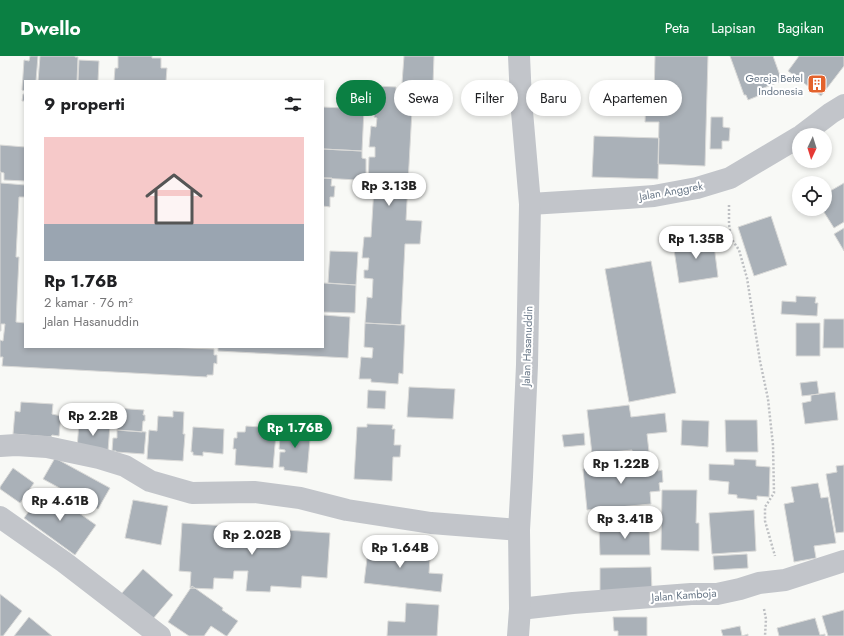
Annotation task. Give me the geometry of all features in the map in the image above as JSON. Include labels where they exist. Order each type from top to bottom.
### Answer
[{"type":"street","name":"Jalan Hasanuddin","points":[[518,636],[520,609],[519,530],[527,365],[530,204],[521,100],[519,56]]},
{"type":"street","points":[[811,128],[844,105]]},
{"type":"street","name":"Jalan Anggrek","points":[[530,204],[654,196],[697,188],[730,178],[792,141]]},
{"type":"street","points":[[0,446],[47,447],[100,458],[125,466],[150,481],[192,493],[254,492],[300,498],[347,510],[431,523],[519,530]]},
{"type":"street","points":[[0,517],[64,562],[160,636]]},
{"type":"street","name":"Jalan Kamboja","points":[[520,609],[573,603],[691,594],[717,594],[759,583],[785,580],[844,561]]},
{"type":"path","points":[[730,178],[729,224],[731,238],[739,250],[747,278],[760,361],[768,399],[773,445],[774,493],[765,507],[765,521],[776,560],[785,580]]},
{"type":"building","points":[[30,56],[38,56],[36,80],[24,80],[24,91],[22,90],[24,60],[29,61]]},
{"type":"building","points":[[40,56],[78,57],[77,80],[38,80]]},
{"type":"building","points":[[118,56],[152,56],[152,58],[161,58],[161,68],[167,68],[166,80],[114,80],[115,68],[118,68]]},
{"type":"building","points":[[404,56],[434,56],[433,80],[402,80]]},
{"type":"building","points":[[655,56],[708,56],[705,166],[658,164],[659,122],[645,122],[645,116],[682,116],[682,80],[654,80]]},
{"type":"building","points":[[730,56],[773,56],[782,81],[761,89],[763,94],[748,100],[746,95],[744,95]]},
{"type":"building","name":"Gereja Betel Indonesia","points":[[799,56],[844,56],[844,66],[821,96],[788,71]]},
{"type":"building","points":[[79,60],[99,61],[98,80],[78,80]]},
{"type":"building","points":[[386,87],[394,87],[394,116],[412,116],[406,220],[422,221],[420,244],[405,244],[401,325],[365,323],[367,297],[372,298],[373,279],[364,278],[364,270],[368,270],[369,258],[362,258],[364,237],[371,237],[374,187],[368,187],[369,157],[375,157],[375,147],[369,147],[371,126],[376,127],[377,118],[374,117],[386,116]]},
{"type":"building","points":[[23,94],[24,94],[24,101],[22,101]]},
{"type":"building","points":[[324,107],[336,108],[336,116],[364,116],[362,151],[324,149]]},
{"type":"building","points":[[711,117],[723,117],[723,127],[730,128],[729,141],[722,141],[722,149],[710,149]]},
{"type":"building","points":[[594,136],[659,138],[658,179],[592,177]]},
{"type":"building","points":[[0,145],[24,147],[24,181],[4,180],[4,173],[0,172]]},
{"type":"building","points":[[324,149],[362,151],[362,158],[366,159],[366,176],[357,176],[357,180],[324,178]]},
{"type":"building","points":[[1,172],[1,183],[24,185],[24,197],[19,197],[16,257],[19,257],[16,322],[24,323],[24,348],[214,349],[214,355],[217,355],[217,364],[214,363],[213,375],[207,375],[207,377],[2,366],[3,357],[0,357],[0,340],[3,341],[5,324],[1,324],[0,331]]},
{"type":"building","points":[[324,178],[332,178],[331,186],[335,186],[334,197],[330,197],[330,207],[324,206]]},
{"type":"building","points":[[844,183],[844,222],[834,228],[826,216],[832,216],[832,190]]},
{"type":"building","points":[[771,216],[787,265],[754,276],[738,227]]},
{"type":"building","points":[[844,228],[844,251],[834,234]]},
{"type":"building","points":[[713,237],[718,277],[679,283],[673,243]]},
{"type":"building","points":[[330,251],[358,252],[356,285],[328,283]]},
{"type":"building","points":[[651,261],[676,393],[629,402],[605,269]]},
{"type":"building","points":[[324,283],[356,285],[355,313],[324,312]]},
{"type":"building","points":[[796,296],[816,297],[815,303],[818,303],[817,316],[781,314],[782,301],[796,302]]},
{"type":"building","points":[[324,315],[350,317],[348,358],[218,351],[218,348],[324,348]]},
{"type":"building","points":[[824,319],[844,319],[844,348],[823,348]]},
{"type":"building","points":[[365,323],[405,325],[403,374],[399,373],[398,384],[371,382],[371,379],[359,379],[361,357],[372,358],[373,348],[364,347]]},
{"type":"building","points":[[796,323],[820,323],[820,356],[796,356]]},
{"type":"building","points":[[817,381],[819,394],[802,396],[800,383]]},
{"type":"building","points":[[409,387],[455,389],[453,419],[407,417]]},
{"type":"building","points":[[368,390],[386,391],[385,409],[367,408]]},
{"type":"building","points":[[835,392],[838,420],[805,424],[802,403],[811,401],[811,395]]},
{"type":"building","points":[[21,402],[53,404],[52,414],[61,416],[59,436],[52,435],[51,437],[13,434],[15,411],[20,412]]},
{"type":"building","points":[[629,405],[631,417],[665,413],[667,432],[647,434],[649,452],[632,454],[632,450],[592,454],[587,410]]},
{"type":"building","points":[[116,408],[144,410],[143,415],[145,415],[145,421],[143,421],[142,432],[117,430],[118,419],[115,419]]},
{"type":"building","points":[[173,411],[184,412],[183,434],[185,434],[183,461],[147,459],[149,430],[157,431],[158,416],[173,417]]},
{"type":"building","points":[[682,420],[709,421],[708,447],[681,445]]},
{"type":"building","points":[[725,420],[757,420],[758,452],[726,452]]},
{"type":"building","points":[[79,422],[110,425],[108,451],[77,449]]},
{"type":"building","points":[[367,424],[393,425],[392,429],[395,429],[394,445],[401,445],[400,457],[393,457],[392,481],[354,479],[357,427],[367,427]]},
{"type":"building","points":[[246,426],[274,428],[273,434],[276,434],[273,468],[235,465],[236,449],[233,449],[234,438],[237,438],[237,432],[245,432]]},
{"type":"building","points":[[281,426],[311,428],[307,473],[284,470],[284,467],[279,467],[280,452],[285,452],[285,450],[279,449]]},
{"type":"building","points":[[193,427],[224,429],[223,454],[203,452],[203,456],[193,455],[193,452],[191,452]]},
{"type":"building","points":[[117,430],[146,432],[144,454],[112,451],[113,438],[117,438]]},
{"type":"building","points":[[584,433],[585,445],[564,447],[562,435]]},
{"type":"building","points":[[55,458],[110,488],[98,509],[43,479]]},
{"type":"building","points":[[734,459],[756,460],[756,466],[770,467],[769,497],[757,496],[757,500],[737,498],[737,495],[728,494],[729,482],[709,480],[709,464],[734,465]]},
{"type":"building","points":[[657,462],[658,471],[662,470],[663,482],[659,483],[660,491],[650,492],[651,504],[587,510],[583,469]]},
{"type":"building","points":[[844,465],[844,532],[836,533],[826,474],[837,472],[836,466]]},
{"type":"building","points":[[13,468],[34,483],[20,503],[0,489]]},
{"type":"building","points":[[818,483],[821,498],[828,497],[836,543],[814,546],[816,558],[794,562],[784,504],[794,502],[791,487]]},
{"type":"building","points":[[45,489],[96,525],[75,555],[24,518]]},
{"type":"building","points":[[662,490],[697,490],[696,523],[699,523],[699,551],[661,550]]},
{"type":"building","points":[[133,500],[168,506],[161,545],[125,538]]},
{"type":"building","points":[[754,510],[756,551],[712,554],[709,513]]},
{"type":"building","points":[[182,523],[330,533],[327,578],[302,576],[301,588],[271,586],[270,592],[246,591],[248,571],[234,571],[233,579],[214,578],[213,589],[190,588],[191,572],[179,571]]},
{"type":"building","points":[[649,525],[650,555],[600,555],[599,526]]},
{"type":"building","points":[[369,542],[406,546],[405,556],[430,558],[429,573],[443,574],[441,592],[364,583]]},
{"type":"building","points":[[747,554],[748,568],[714,570],[713,556]]},
{"type":"building","points":[[651,567],[652,590],[600,591],[600,568]]},
{"type":"building","points":[[143,569],[173,595],[152,620],[121,594]]},
{"type":"building","points":[[192,586],[223,608],[222,610],[238,621],[227,636],[211,626],[204,636],[189,636],[168,622]]},
{"type":"building","points":[[0,594],[22,611],[3,636],[0,636]]},
{"type":"building","points":[[406,603],[439,605],[437,636],[387,636],[388,621],[405,622]]},
{"type":"building","points":[[844,610],[844,636],[828,636],[822,616]]},
{"type":"building","points":[[29,617],[52,636],[14,636]]},
{"type":"building","points":[[613,617],[647,617],[647,636],[618,636],[618,631],[614,631]]},
{"type":"building","points":[[815,618],[820,635],[825,634],[825,636],[779,636],[777,628]]},
{"type":"building","points":[[740,626],[742,636],[723,636],[721,630]]},
{"type":"place","name":"Gereja Betel Indonesia","points":[[817,84]]}]
